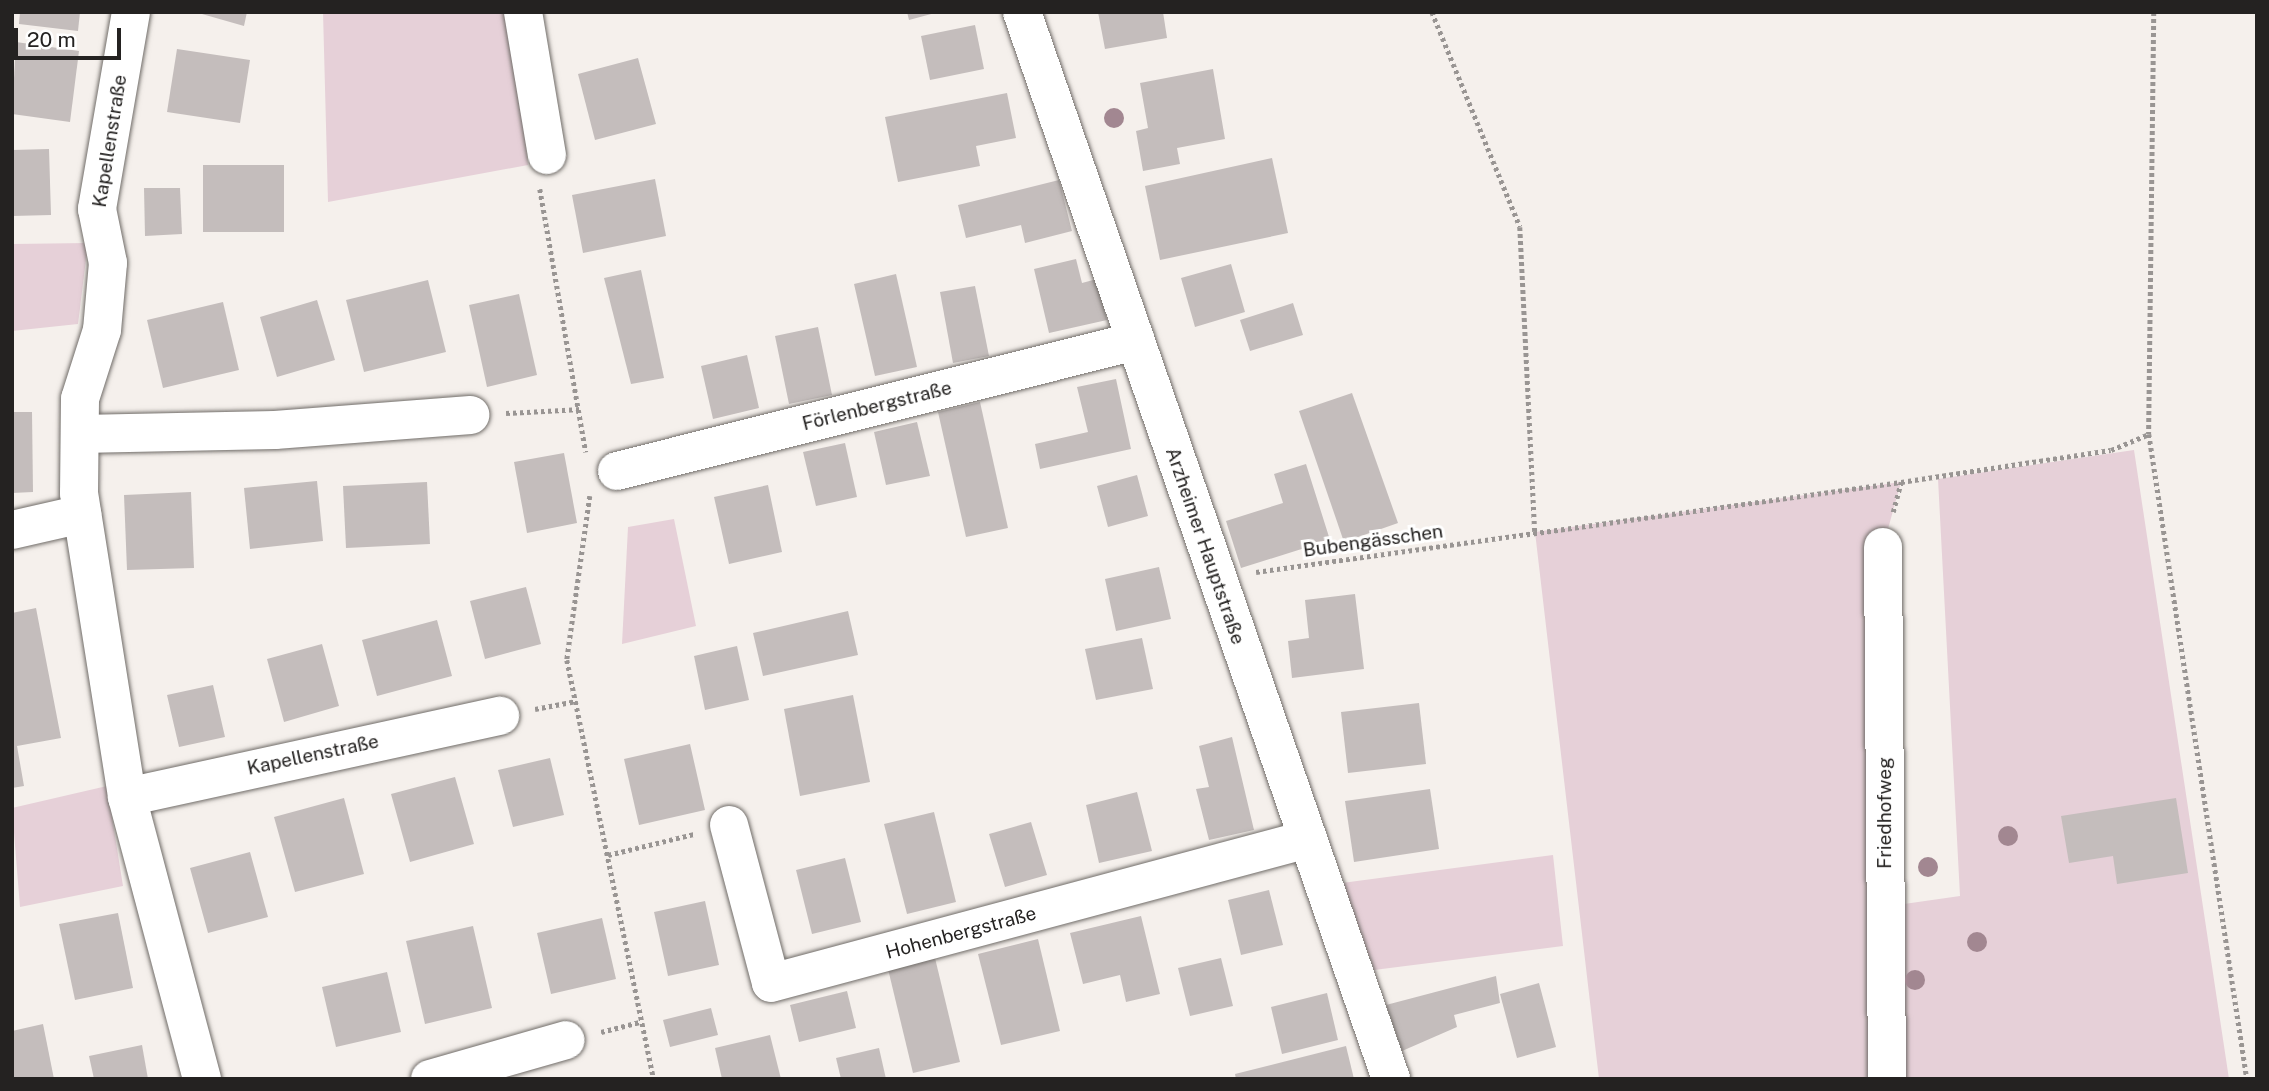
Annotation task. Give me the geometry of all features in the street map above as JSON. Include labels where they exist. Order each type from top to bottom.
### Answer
[{"type":"street","name":"Kapellenstraße","points":[[131,12],[97,209],[108,263],[102,330],[80,399],[82,514],[127,797],[202,1079]]},
{"type":"street","points":[[523,12],[547,155]]},
{"type":"street","name":"Arzheimer Hauptstraße","points":[[1022,12],[1215,578],[1391,1079]]},
{"type":"street","name":"Förlenbergstraße","points":[[598,474],[1136,341]]},
{"type":"street","points":[[80,434],[275,430],[470,415]]},
{"type":"street","points":[[12,530],[82,514]]},
{"type":"street","name":"Friedhofweg","points":[[1883,547],[1887,1079]]},
{"type":"street","name":"Kapellenstraße","points":[[127,797],[500,716]]},
{"type":"street","name":"Hohenbergstraße","points":[[729,825],[771,983],[1308,839]]},
{"type":"street","points":[[430,1079],[566,1040]]},
{"type":"path","points":[[1432,12],[1520,227],[1535,532]]},
{"type":"path","points":[[2154,12],[2149,434],[2247,1079]]},
{"type":"path","points":[[547,155],[539,194],[582,409],[598,474],[567,660],[654,1079]]},
{"type":"path","points":[[470,415],[582,409]]},
{"type":"path","name":"Bubengässchen","points":[[1215,578],[2085,454],[2149,434]]},
{"type":"path","points":[[608,855],[729,825]]},
{"type":"shaded area","points":[[323,12],[510,12],[528,165],[328,202]]},
{"type":"shaded area","points":[[88,243],[78,324],[12,331],[12,244]]},
{"type":"shaded area","points":[[2134,450],[2229,1079],[1905,1079],[1904,904],[1960,896],[1938,479]]},
{"type":"shaded area","points":[[1901,482],[1883,547],[1887,1079],[1599,1079],[1535,532]]},
{"type":"shaded area","points":[[674,519],[696,626],[622,644],[628,527]]},
{"type":"shaded area","points":[[107,786],[123,886],[20,907],[12,808]]},
{"type":"shaded area","points":[[1553,855],[1563,946],[1374,970],[1342,883]]},
{"type":"building","points":[[20,12],[80,12],[78,31],[19,24]]},
{"type":"building","points":[[195,12],[247,12],[244,26]]},
{"type":"building","points":[[907,12],[935,12],[935,13],[909,20]]},
{"type":"building","points":[[1098,12],[1163,12],[1167,38],[1105,49]]},
{"type":"building","points":[[975,25],[984,69],[930,80],[921,36]]},
{"type":"building","points":[[16,42],[79,51],[70,122],[12,114]]},
{"type":"building","points":[[177,49],[250,60],[240,123],[167,112]]},
{"type":"building","points":[[638,58],[656,124],[595,140],[578,74]]},
{"type":"building","points":[[1213,69],[1225,139],[1177,148],[1180,164],[1143,171],[1136,131],[1148,128],[1140,83]]},
{"type":"building","points":[[1007,93],[1016,138],[976,146],[980,166],[898,182],[885,117]]},
{"type":"building","points":[[49,149],[51,215],[12,216],[12,150]]},
{"type":"building","points":[[1272,158],[1288,233],[1160,260],[1145,186]]},
{"type":"building","points":[[203,165],[284,165],[284,232],[203,232]]},
{"type":"building","points":[[655,179],[666,236],[583,253],[572,195]]},
{"type":"building","points":[[1059,180],[1072,231],[1025,243],[1021,225],[966,238],[958,205]]},
{"type":"building","points":[[144,188],[180,188],[182,234],[145,236]]},
{"type":"building","points":[[1076,259],[1082,283],[1097,279],[1107,320],[1049,333],[1034,269]]},
{"type":"building","points":[[1231,264],[1245,312],[1195,327],[1181,278]]},
{"type":"building","points":[[641,270],[664,378],[631,384],[604,278]]},
{"type":"building","points":[[896,274],[917,367],[875,376],[854,284]]},
{"type":"building","points":[[428,280],[446,352],[364,372],[346,300]]},
{"type":"building","points":[[975,286],[989,356],[953,363],[940,292]]},
{"type":"building","points":[[519,294],[537,375],[487,387],[469,305]]},
{"type":"building","points":[[317,300],[335,360],[277,377],[260,317]]},
{"type":"building","points":[[223,302],[239,370],[163,388],[147,320]]},
{"type":"building","points":[[1293,303],[1303,335],[1250,351],[1240,320]]},
{"type":"building","points":[[818,327],[832,395],[789,404],[775,336]]},
{"type":"building","points":[[747,355],[759,408],[713,419],[701,366]]},
{"type":"building","points":[[1116,379],[1131,449],[1040,469],[1035,444],[1088,432],[1077,387]]},
{"type":"building","points":[[1352,393],[1398,523],[1344,542],[1299,411]]},
{"type":"building","points":[[980,402],[1008,528],[966,537],[938,412]]},
{"type":"building","points":[[12,412],[32,412],[33,492],[12,493]]},
{"type":"building","points":[[917,422],[930,476],[886,485],[874,432]]},
{"type":"building","points":[[845,443],[857,497],[816,506],[803,452]]},
{"type":"building","points":[[564,453],[577,523],[527,533],[514,462]]},
{"type":"building","points":[[1306,464],[1330,540],[1241,568],[1226,521],[1283,503],[1274,474]]},
{"type":"building","points":[[1137,475],[1148,516],[1108,527],[1097,486]]},
{"type":"building","points":[[317,481],[323,541],[250,549],[244,488]]},
{"type":"building","points":[[427,482],[430,544],[346,548],[343,486]]},
{"type":"building","points":[[768,485],[782,552],[729,564],[714,497]]},
{"type":"building","points":[[191,492],[194,568],[127,570],[124,495]]},
{"type":"building","points":[[1159,567],[1171,619],[1116,631],[1105,579]]},
{"type":"building","points":[[526,587],[541,644],[485,659],[470,601]]},
{"type":"building","points":[[1355,594],[1364,669],[1292,678],[1288,641],[1309,638],[1305,600]]},
{"type":"building","points":[[36,608],[61,738],[17,746],[24,786],[12,788],[12,613]]},
{"type":"building","points":[[848,611],[858,655],[763,676],[753,633]]},
{"type":"building","points":[[437,620],[452,676],[377,696],[362,640]]},
{"type":"building","points":[[1142,638],[1153,689],[1096,700],[1085,649]]},
{"type":"building","points":[[322,644],[339,706],[284,722],[267,659]]},
{"type":"building","points":[[737,646],[749,700],[705,710],[694,656]]},
{"type":"building","points":[[213,685],[225,737],[179,747],[167,695]]},
{"type":"building","points":[[853,695],[870,782],[800,796],[784,709]]},
{"type":"building","points":[[1419,703],[1426,764],[1348,773],[1341,712]]},
{"type":"building","points":[[1232,737],[1254,830],[1209,840],[1196,789],[1209,787],[1199,746]]},
{"type":"building","points":[[690,744],[705,810],[639,825],[624,759]]},
{"type":"building","points":[[550,758],[564,815],[513,827],[498,770]]},
{"type":"building","points":[[455,777],[474,844],[410,862],[391,794]]},
{"type":"building","points":[[1430,789],[1439,849],[1354,862],[1345,801]]},
{"type":"building","points":[[1137,792],[1152,851],[1099,863],[1086,805]]},
{"type":"building","points":[[344,798],[364,874],[295,892],[274,817]]},
{"type":"building","points":[[2176,798],[2188,873],[2117,884],[2113,856],[2069,863],[2061,816]]},
{"type":"building","points":[[934,812],[956,902],[907,914],[884,824]]},
{"type":"building","points":[[1031,822],[1047,875],[1005,887],[989,834]]},
{"type":"building","points":[[250,852],[268,917],[208,933],[190,868]]},
{"type":"building","points":[[845,858],[861,922],[812,934],[796,870]]},
{"type":"building","points":[[1269,890],[1283,945],[1241,955],[1228,900]]},
{"type":"building","points":[[705,901],[719,965],[668,976],[654,912]]},
{"type":"building","points":[[118,913],[133,988],[75,1000],[59,924]]},
{"type":"building","points":[[1141,916],[1160,994],[1126,1002],[1120,975],[1083,984],[1070,933]]},
{"type":"building","points":[[602,918],[616,979],[551,994],[537,933]]},
{"type":"building","points":[[473,926],[492,1008],[425,1024],[406,941]]},
{"type":"building","points":[[1038,939],[1060,1031],[1001,1045],[978,954]]},
{"type":"building","points":[[935,958],[960,1062],[913,1073],[888,969]]},
{"type":"building","points":[[1221,958],[1233,1006],[1190,1016],[1178,968]]},
{"type":"building","points":[[387,972],[401,1032],[336,1047],[322,987]]},
{"type":"building","points":[[1496,976],[1500,1003],[1454,1015],[1457,1027],[1402,1051],[1386,1005]]},
{"type":"building","points":[[1539,983],[1556,1047],[1517,1058],[1500,994]]},
{"type":"building","points":[[847,991],[856,1028],[799,1042],[790,1005]]},
{"type":"building","points":[[1327,993],[1338,1040],[1282,1054],[1271,1007]]},
{"type":"building","points":[[711,1008],[718,1035],[670,1047],[663,1020]]},
{"type":"building","points":[[43,1024],[54,1079],[12,1079],[12,1031]]},
{"type":"building","points":[[770,1035],[781,1079],[722,1079],[715,1048]]},
{"type":"building","points":[[142,1045],[148,1079],[94,1079],[89,1056]]},
{"type":"building","points":[[1346,1046],[1354,1079],[1236,1079],[1235,1074]]},
{"type":"building","points":[[879,1048],[886,1079],[841,1079],[836,1058]]}]
